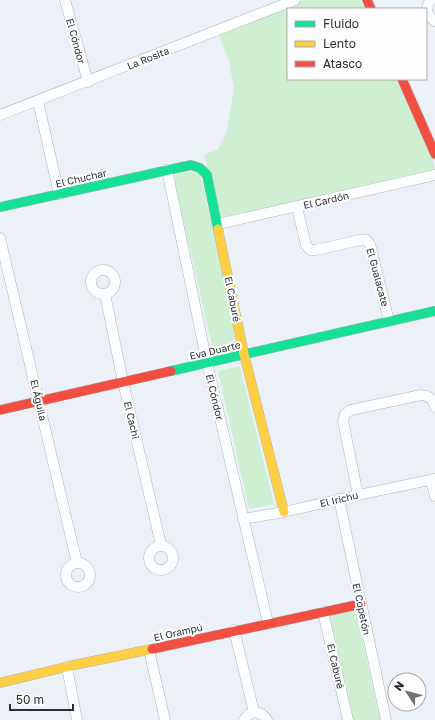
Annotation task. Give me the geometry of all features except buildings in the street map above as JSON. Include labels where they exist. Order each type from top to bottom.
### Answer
[{"type":"street","name":"El Cóndor","points":[[65,0],[88,82]]},
{"type":"street","name":"La Rosita","points":[[0,115],[88,82],[295,0]]},
{"type":"street","points":[[431,0],[427,8],[427,13],[435,20]]},
{"type":"street","points":[[402,80],[434,150]]},
{"type":"street","points":[[38,101],[59,194]]},
{"type":"street","name":"El Caburé","points":[[167,170],[191,165],[204,171],[206,175],[218,224],[244,354],[284,512]]},
{"type":"street","name":"El Cóndor","points":[[167,170],[207,363],[268,623]]},
{"type":"street","name":"El Chuchar","points":[[0,207],[167,170]]},
{"type":"street","name":"El Cardón","points":[[218,224],[435,176]]},
{"type":"street","name":"El Gualacate","points":[[297,207],[306,245],[310,250],[360,240],[366,240],[370,244],[389,321]]},
{"type":"street","name":"El Águila","points":[[0,238],[77,563]]},
{"type":"street","name":"El Cachi","points":[[105,294],[123,382],[161,545]]},
{"type":"street","name":"Eva Duarte","points":[[0,410],[435,310]]},
{"type":"street","points":[[358,495],[343,421],[345,414],[351,410],[421,395],[430,397],[434,402],[435,407]]},
{"type":"street","points":[[433,480],[435,496]]},
{"type":"street","name":"El Irichu","points":[[243,519],[284,512],[433,480]]},
{"type":"street","name":"El Copetón","points":[[339,499],[386,720]]},
{"type":"street","name":"El Orampú","points":[[0,683],[234,630],[361,604]]},
{"type":"street","name":"El Caburé","points":[[323,612],[348,720]]},
{"type":"street","points":[[234,630],[254,712]]},
{"type":"street","points":[[148,650],[165,720]]},
{"type":"street","points":[[67,667],[77,720]]},
{"type":"street","points":[[244,720],[247,715],[254,712],[262,714],[267,720]]},
{"type":"green space","points":[[304,0],[360,0],[364,8],[287,8],[287,80],[396,80],[434,162],[435,170],[225,218],[220,216],[204,154],[218,150],[227,130],[234,89],[229,61],[218,33]]},
{"type":"green space","points":[[199,171],[241,341],[235,351],[214,354],[174,180],[177,173]]},
{"type":"green space","points":[[240,366],[274,504],[249,509],[218,371]]},
{"type":"green space","points":[[352,610],[357,615],[380,720],[352,720],[328,616]]},
{"type":"traffic: fast","points":[[0,207],[191,165],[200,168],[207,175],[218,229]]},
{"type":"traffic: fast","points":[[171,371],[435,311]]},
{"type":"traffic: slow","points":[[218,229],[244,354],[284,512]]},
{"type":"traffic: slow","points":[[0,683],[74,665],[152,649]]},
{"type":"traffic: jam","points":[[367,0],[371,8]]},
{"type":"traffic: jam","points":[[402,80],[435,154]]},
{"type":"traffic: jam","points":[[0,410],[171,371]]},
{"type":"traffic: jam","points":[[152,649],[361,604]]}]
